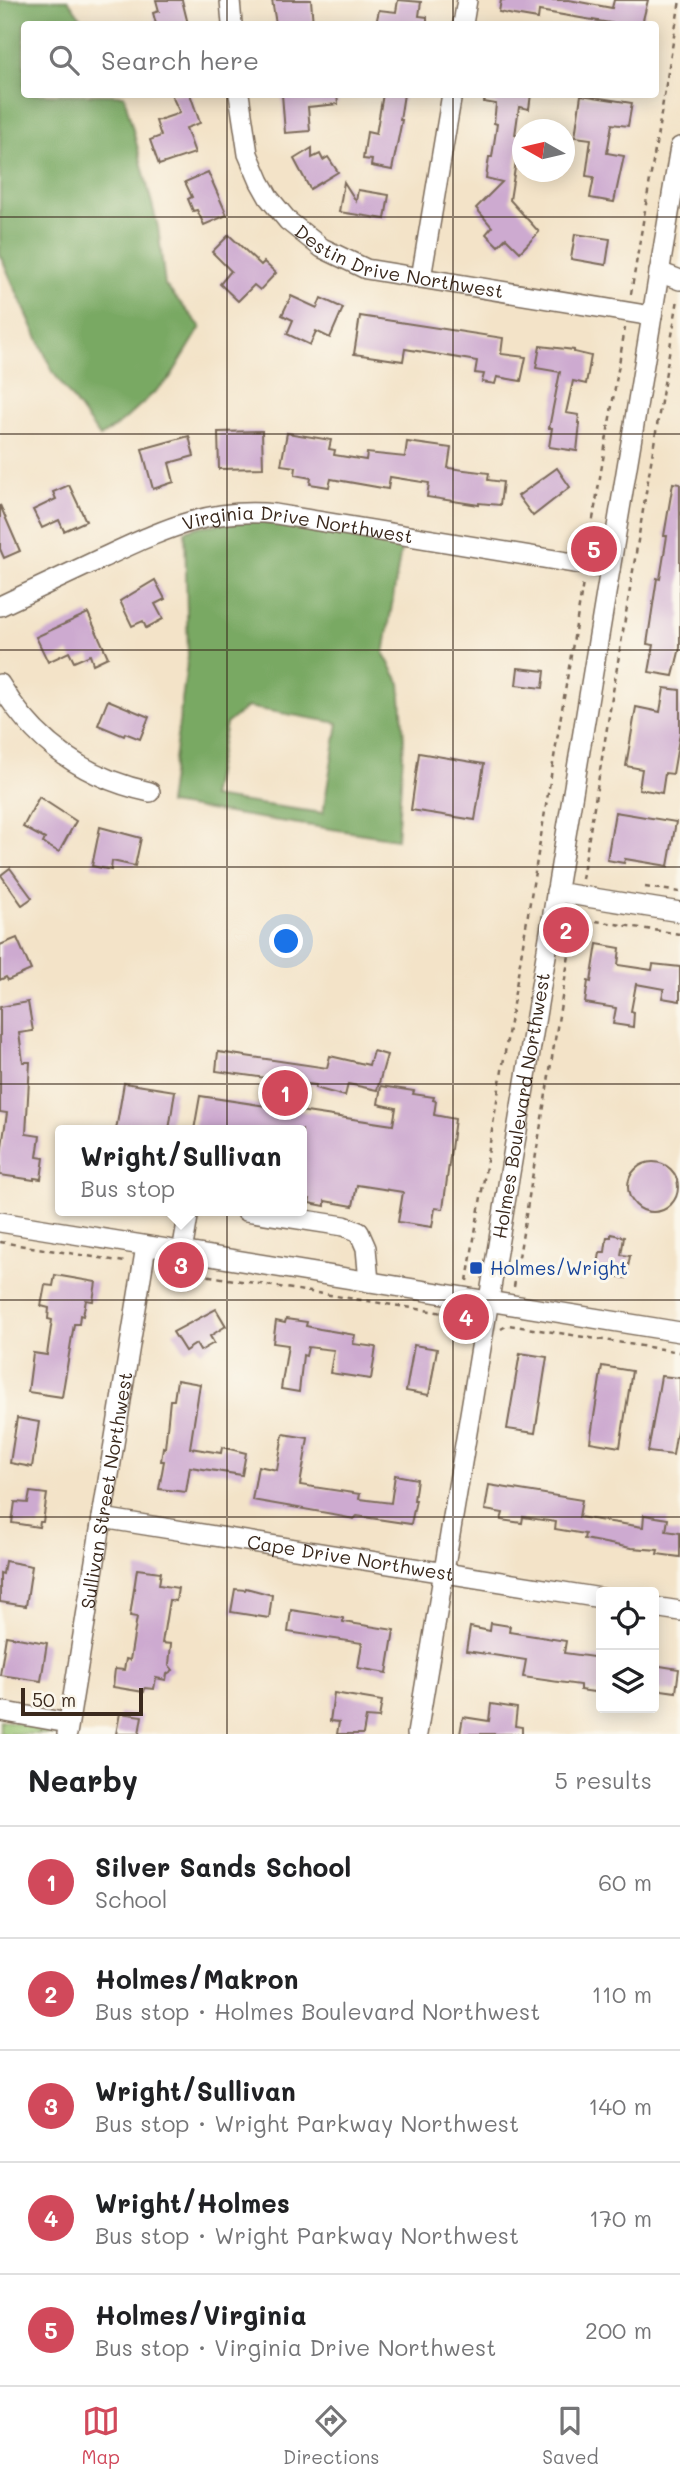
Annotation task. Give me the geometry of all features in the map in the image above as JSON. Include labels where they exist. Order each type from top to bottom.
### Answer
[{"type":"street","points":[[230,0],[232,21]]},
{"type":"street","points":[[464,21],[467,0]]},
{"type":"street","name":"Destin Drive Northwest","points":[[240,98],[248,154],[269,198],[288,221],[322,248],[366,269],[652,316]]},
{"type":"street","points":[[421,278],[451,98]]},
{"type":"street","name":"Holmes Boulevard Northwest","points":[[417,1734],[680,147]]},
{"type":"street","points":[[659,272],[680,280]]},
{"type":"street","name":"Virginia Drive Northwest","points":[[0,606],[182,523],[220,513],[275,514],[610,569]]},
{"type":"street","points":[[0,684],[29,726],[59,752],[99,777],[150,792]]},
{"type":"street","points":[[556,892],[680,912]]},
{"type":"street","points":[[182,1252],[188,1216]]},
{"type":"street","points":[[279,1216],[344,1226],[359,1232],[366,1248],[369,1282]]},
{"type":"street","points":[[0,1222],[144,1256],[182,1252],[680,1332]]},
{"type":"street","name":"Sullivan Street Northwest","points":[[68,1728],[144,1256]]},
{"type":"street","name":"Cape Drive Northwest","points":[[102,1518],[596,1597]]},
{"type":"street","points":[[659,1608],[680,1611]]},
{"type":"street","points":[[0,1711],[68,1728]]},
{"type":"path","points":[[461,1319],[680,0]]},
{"type":"path","points":[[511,1305],[680,290]]},
{"type":"path","points":[[576,918],[680,934]]},
{"type":"path","points":[[0,1242],[144,1256],[456,1315],[465,1323],[499,1330],[508,1325],[680,1352]]},
{"type":"green space","points":[[0,0],[68,0],[83,21],[21,21],[21,98],[125,98],[158,227],[165,285],[201,327],[170,378],[123,421],[100,437],[53,372],[0,255]]},
{"type":"green space","points":[[260,520],[402,543],[384,654],[400,683],[404,739],[397,839],[168,804],[188,656],[185,531],[201,526]],"holes":[[[247,707],[338,723],[323,813],[211,797],[226,724]]]},
{"type":"green space","points":[[0,1720],[58,1729],[57,1734],[0,1734]]},
{"type":"building","points":[[156,0],[182,0],[187,21],[155,21],[153,13],[159,11]]},
{"type":"building","points":[[272,0],[311,0],[313,21],[276,21]]},
{"type":"building","points":[[398,0],[421,2],[419,16],[427,17],[427,21],[377,21],[379,10],[396,12]]},
{"type":"building","points":[[501,0],[569,0],[612,8],[614,0],[648,0],[643,21],[598,21],[539,11],[538,19],[499,12]]},
{"type":"building","points":[[173,98],[191,98],[200,123],[186,128],[195,153],[159,165],[150,140],[161,136],[156,121],[180,113]]},
{"type":"building","points":[[282,98],[337,98],[338,104],[308,107],[310,131],[285,133]]},
{"type":"building","points":[[382,98],[403,98],[392,170],[371,166],[372,160],[363,159],[367,132],[376,134]]},
{"type":"building","points":[[484,98],[530,98],[529,109],[519,107],[517,119],[512,119],[513,182],[510,200],[539,232],[520,252],[506,238],[498,246],[486,234],[492,227],[476,208],[502,182],[486,178],[497,124],[494,123],[496,104],[484,102]]},
{"type":"building","points":[[581,98],[632,103],[628,126],[612,124],[607,153],[624,156],[614,202],[590,198],[594,177],[586,176],[591,139],[575,137]]},
{"type":"building","points":[[312,148],[312,158],[320,154],[323,160],[328,157],[338,172],[310,189],[294,159]]},
{"type":"building","points":[[208,172],[227,215],[204,225],[197,210],[193,211],[188,199],[192,197],[185,182]]},
{"type":"building","points":[[344,182],[356,201],[358,190],[389,195],[385,219],[339,212]]},
{"type":"building","points":[[575,234],[610,239],[606,265],[571,259]]},
{"type":"building","points":[[229,235],[261,265],[264,262],[276,273],[260,290],[254,285],[238,301],[220,284],[231,271],[212,252]]},
{"type":"building","points":[[291,296],[317,308],[321,298],[343,308],[330,338],[316,331],[310,345],[287,334],[293,320],[282,315]]},
{"type":"building","points":[[360,316],[503,338],[501,354],[526,357],[521,381],[497,377],[495,384],[482,382],[484,374],[475,373],[477,361],[405,349],[403,361],[354,354]]},
{"type":"building","points":[[540,346],[574,350],[591,356],[586,384],[573,381],[566,413],[579,415],[577,451],[549,447],[552,428],[549,428],[560,372],[536,368]]},
{"type":"building","points":[[262,431],[263,468],[219,469],[218,432]]},
{"type":"building","points":[[287,433],[331,440],[329,449],[335,450],[334,455],[366,460],[367,453],[405,457],[407,442],[451,448],[448,468],[489,473],[488,480],[503,482],[500,505],[479,505],[427,497],[429,483],[390,477],[388,489],[331,479],[329,487],[310,484],[311,478],[295,475],[296,467],[281,465]]},
{"type":"building","points":[[189,436],[194,456],[169,463],[174,482],[153,489],[142,449]]},
{"type":"building","points":[[557,468],[570,487],[533,516],[518,496]]},
{"type":"building","points":[[673,483],[680,484],[680,648],[673,676],[649,672],[654,645],[647,644],[657,578],[660,579],[667,536],[664,536]]},
{"type":"building","points":[[69,485],[86,521],[64,531],[59,520],[42,528],[33,510],[56,499],[53,492]]},
{"type":"building","points":[[0,505],[20,551],[4,558],[0,549]]},
{"type":"building","points":[[155,580],[165,599],[155,604],[163,619],[146,628],[143,621],[132,626],[120,601]]},
{"type":"building","points":[[88,613],[108,657],[93,664],[90,655],[74,662],[69,652],[48,662],[36,637]]},
{"type":"building","points":[[518,668],[545,671],[543,688],[516,685]]},
{"type":"building","points":[[664,688],[680,690],[680,733],[673,774],[665,773],[662,793],[639,789],[642,769],[626,766],[636,707],[660,712]]},
{"type":"building","points":[[108,700],[149,717],[140,739],[125,733],[124,736],[98,725]]},
{"type":"building","points":[[419,753],[484,764],[475,820],[411,810]]},
{"type":"building","points":[[39,797],[76,821],[59,852],[43,843],[45,839],[23,827]]},
{"type":"building","points":[[615,812],[676,822],[668,866],[625,859],[624,863],[607,860]]},
{"type":"building","points":[[100,827],[141,838],[135,866],[112,861],[111,870],[92,866]]},
{"type":"building","points":[[10,868],[32,898],[22,905],[1,875]]},
{"type":"building","points":[[17,938],[31,970],[8,980],[6,977],[0,980],[0,945]]},
{"type":"building","points":[[597,944],[620,948],[618,965],[652,970],[653,964],[680,967],[680,1001],[662,998],[664,989],[636,984],[631,1011],[634,1012],[633,1027],[613,1024],[616,1008],[585,1003]]},
{"type":"building","points":[[28,1002],[33,1031],[19,1033],[23,1062],[30,1062],[26,1134],[40,1136],[37,1157],[44,1158],[41,1179],[34,1180],[0,1175],[7,1113],[0,1112],[0,1007]]},
{"type":"building","points":[[373,1051],[387,1055],[377,1090],[348,1084],[345,1096],[315,1088],[316,1085],[216,1071],[218,1052],[327,1068],[330,1056],[369,1065]]},
{"type":"building","points":[[124,1083],[175,1091],[170,1125],[117,1125]]},
{"type":"building","points":[[381,1086],[414,1091],[413,1094],[434,1097],[434,1115],[455,1119],[443,1209],[435,1208],[432,1227],[398,1222],[403,1192],[357,1185],[353,1206],[325,1201],[325,1206],[309,1203],[307,1125],[195,1125],[200,1096],[393,1125],[396,1108],[378,1104]]},
{"type":"building","points":[[653,1162],[670,1170],[678,1187],[670,1204],[653,1212],[636,1204],[628,1187],[636,1170]]},
{"type":"building","points":[[611,1234],[624,1237],[621,1255],[630,1256],[626,1278],[597,1273],[600,1252],[605,1252],[607,1237],[611,1237]]},
{"type":"building","points":[[55,1275],[96,1282],[93,1301],[86,1300],[79,1324],[74,1324],[62,1397],[28,1392],[33,1353],[47,1355],[52,1320],[48,1319],[49,1308],[41,1306],[45,1285],[53,1286]]},
{"type":"building","points":[[216,1309],[226,1326],[210,1336],[214,1343],[200,1351],[196,1344],[185,1351],[173,1332]]},
{"type":"building","points":[[286,1319],[307,1322],[306,1326],[355,1335],[353,1344],[376,1347],[371,1379],[330,1373],[334,1350],[308,1347],[306,1356],[303,1355],[299,1392],[281,1389],[288,1345],[273,1343],[276,1321],[285,1323]]},
{"type":"building","points":[[414,1345],[437,1349],[429,1395],[406,1391]]},
{"type":"building","points":[[520,1353],[547,1357],[535,1433],[507,1429]]},
{"type":"building","points":[[602,1366],[632,1371],[620,1447],[590,1442]]},
{"type":"building","points":[[661,1376],[680,1378],[680,1411],[673,1455],[648,1452]]},
{"type":"building","points":[[177,1380],[200,1384],[190,1448],[221,1453],[222,1447],[246,1453],[242,1475],[190,1467],[186,1492],[159,1489],[170,1400],[174,1400]]},
{"type":"building","points":[[17,1418],[39,1422],[32,1467],[10,1463]]},
{"type":"building","points":[[283,1434],[308,1438],[300,1485],[360,1494],[359,1499],[391,1503],[395,1475],[417,1479],[411,1524],[357,1516],[354,1519],[252,1500],[258,1466],[277,1470]]},
{"type":"building","points":[[489,1485],[582,1500],[579,1517],[643,1527],[644,1515],[668,1519],[666,1531],[680,1533],[680,1557],[657,1554],[658,1550],[584,1539],[585,1534],[555,1529],[556,1522],[523,1517],[522,1523],[501,1520],[503,1513],[485,1510]]},
{"type":"building","points":[[30,1492],[47,1494],[43,1522],[40,1522],[39,1527],[12,1523],[15,1502],[28,1503]]},
{"type":"building","points":[[5,1561],[32,1566],[26,1606],[0,1602],[0,1573],[3,1574]]},
{"type":"building","points":[[137,1569],[161,1572],[159,1585],[178,1588],[176,1601],[169,1600],[162,1643],[171,1644],[169,1665],[173,1670],[167,1674],[166,1680],[156,1678],[154,1689],[145,1688],[144,1692],[113,1687],[115,1669],[124,1670],[126,1659],[130,1660],[137,1617],[130,1616]]},
{"type":"building","points":[[246,1588],[272,1595],[269,1618],[231,1612],[235,1589]]},
{"type":"building","points":[[291,1610],[394,1630],[387,1673],[358,1668],[362,1643],[288,1632]]},
{"type":"building","points":[[491,1623],[510,1626],[509,1632],[566,1641],[564,1653],[596,1657],[596,1692],[580,1690],[580,1685],[523,1677],[526,1660],[466,1651],[470,1627],[490,1631]]},
{"type":"building","points":[[6,1636],[47,1643],[41,1681],[0,1675]]},
{"type":"building","points":[[659,1666],[679,1669],[676,1692],[659,1690]]},
{"type":"building","points":[[334,1693],[382,1701],[379,1718],[366,1717],[363,1734],[337,1734],[339,1722],[330,1721]]},
{"type":"building","points":[[491,1704],[517,1708],[515,1726],[522,1727],[522,1734],[460,1734],[463,1717],[489,1721]]},
{"type":"building","points":[[120,1713],[142,1716],[139,1734],[116,1734]]},
{"type":"place","name":"Holmes/Virginia","points":[[594,549]]},
{"type":"place","name":"Holmes/Makron","points":[[566,930]]},
{"type":"place","name":"Silver Sands School","points":[[285,1093]]},
{"type":"place","name":"Wright/Sullivan","points":[[181,1265]]},
{"type":"place","name":"Holmes/Wright","points":[[476,1268]]},
{"type":"place","name":"Wright/Holmes","points":[[466,1317]]}]
